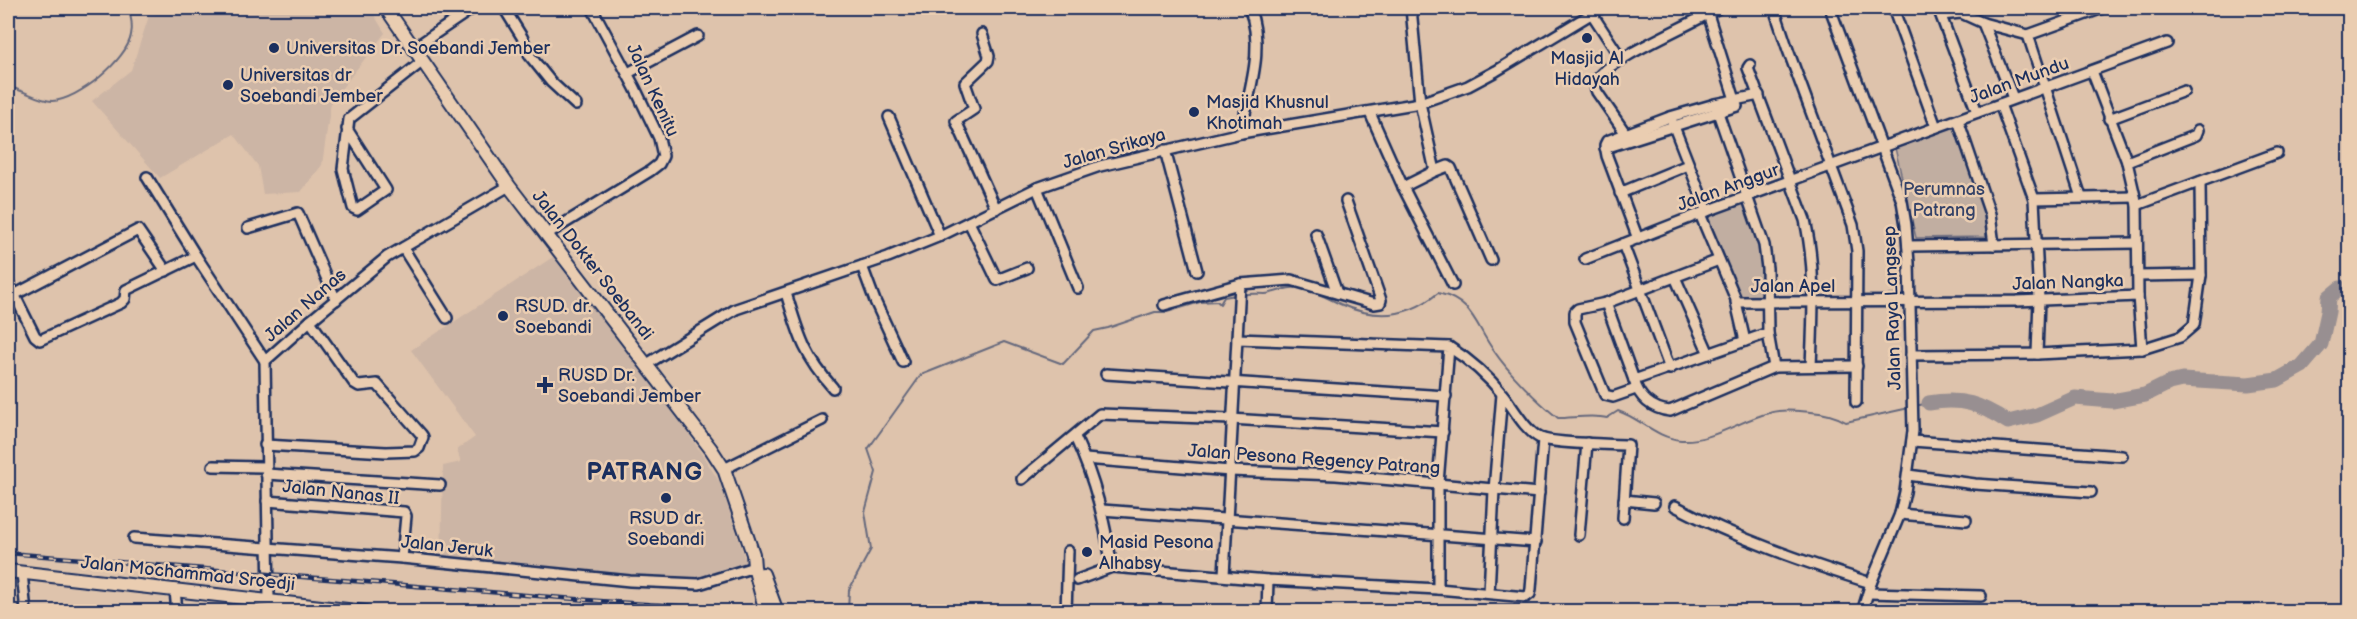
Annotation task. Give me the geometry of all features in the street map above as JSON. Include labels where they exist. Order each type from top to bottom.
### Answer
[{"type":"main road","name":"Jalan Dokter Soebandi","points":[[386,8],[509,186],[647,364],[724,469],[753,560],[766,612]]},
{"type":"main road","name":"Jalan Dokter Soebandi","points":[[753,560],[760,565],[777,612]]},
{"type":"main road","name":"Jalan Mochammad Sroedji","points":[[8,571],[365,612]]},
{"type":"street","points":[[414,48],[473,8]]},
{"type":"street","points":[[504,8],[522,37],[530,56],[551,82],[576,105]]},
{"type":"street","name":"Jalan Kenitu","points":[[547,234],[650,171],[663,156],[659,138],[628,73],[592,8]]},
{"type":"street","points":[[1241,133],[1255,61],[1256,39],[1249,8]]},
{"type":"street","points":[[1411,8],[1420,104],[1436,171]]},
{"type":"street","name":"Jalan Srikaya","points":[[647,364],[736,309],[940,236],[1037,188],[1100,166],[1241,133],[1420,104],[1478,81],[1601,8]]},
{"type":"street","points":[[1626,134],[1597,92],[1595,85],[1604,72],[1718,8]]},
{"type":"street","points":[[1774,8],[1853,225],[1857,251],[1858,302],[1856,402]]},
{"type":"street","name":"Jalan Raya Langsep","points":[[1830,8],[1902,201],[1908,246],[1913,424],[1908,475],[1900,514],[1862,612]]},
{"type":"street","points":[[1893,8],[1936,127]]},
{"type":"street","points":[[1977,112],[1940,11],[1959,12],[1983,23],[2028,35],[2103,8]]},
{"type":"street","points":[[1592,14],[1622,60]]},
{"type":"street","points":[[1708,14],[1736,99]]},
{"type":"street","points":[[1983,23],[2013,98]]},
{"type":"street","points":[[982,34],[989,56],[988,61],[964,83],[974,109],[956,121],[996,209]]},
{"type":"street","points":[[2028,35],[2081,197]]},
{"type":"street","points":[[628,73],[698,36]]},
{"type":"street","name":"Jalan Mundu","points":[[1883,148],[2013,98],[2167,43]]},
{"type":"street","points":[[347,129],[386,190],[357,210],[352,208],[343,169],[347,129],[351,116],[423,61]]},
{"type":"street","points":[[1750,65],[1748,68],[1805,220],[1810,243],[1813,265],[1811,366]]},
{"type":"street","name":"Jalan Nangka","points":[[1909,300],[2138,296],[2136,201],[2127,162],[2092,70]]},
{"type":"street","points":[[2109,119],[2184,91]]},
{"type":"street","points":[[1638,239],[1605,148],[1608,140],[1716,108],[1736,99],[1759,95]]},
{"type":"street","points":[[2000,104],[2034,199],[2039,299],[2037,354]]},
{"type":"street","points":[[1716,108],[1764,245],[1768,333],[1774,368]]},
{"type":"street","points":[[1370,113],[1403,187],[1453,285]]},
{"type":"street","points":[[889,117],[940,236]]},
{"type":"street","points":[[1958,120],[1990,214],[1994,245]]},
{"type":"street","points":[[1605,148],[1672,121]]},
{"type":"street","name":"Jalan Apel","points":[[1672,121],[1719,260],[1736,302],[1813,303],[1909,300]]},
{"type":"street","points":[[2127,162],[2196,135],[2198,130]]},
{"type":"street","name":"Jalan Anggur","points":[[1585,259],[1748,196],[1883,148]]},
{"type":"street","points":[[1165,150],[1197,271]]},
{"type":"street","points":[[2034,199],[2081,197],[2136,201],[2200,182],[2277,153]]},
{"type":"street","points":[[1620,193],[1688,165]]},
{"type":"street","points":[[1403,187],[1448,166],[1451,168],[1491,260]]},
{"type":"street","points":[[147,177],[196,256],[266,360]]},
{"type":"street","points":[[1911,355],[2037,354],[2142,349],[2180,337],[2194,326],[2201,275],[2200,182]]},
{"type":"street","name":"Jalan Nanas","points":[[269,600],[270,547],[265,445],[266,360],[309,321],[387,257],[509,186]]},
{"type":"street","points":[[1037,188],[1078,288]]},
{"type":"street","points":[[1164,305],[1239,287],[1295,280],[1374,304],[1380,303],[1381,300],[1346,201]]},
{"type":"street","points":[[248,228],[298,213],[336,300]]},
{"type":"street","points":[[969,222],[997,280],[1027,268]]},
{"type":"street","points":[[14,295],[138,230],[166,271]]},
{"type":"street","points":[[1316,234],[1337,293]]},
{"type":"street","points":[[1908,246],[2137,243]]},
{"type":"street","points":[[1623,244],[1670,369]]},
{"type":"street","points":[[403,248],[447,318]]},
{"type":"street","points":[[8,282],[35,336],[40,340],[121,303],[126,290],[196,256]]},
{"type":"street","points":[[1719,260],[1606,303],[1578,309],[1574,314],[1575,322],[1605,395],[1610,397],[1670,369],[1768,333]]},
{"type":"street","points":[[861,266],[903,362]]},
{"type":"street","points":[[2138,276],[2201,275]]},
{"type":"street","points":[[1675,277],[1709,354]]},
{"type":"street","points":[[1224,575],[1239,287]]},
{"type":"street","points":[[786,293],[801,343],[813,365],[833,388]]},
{"type":"street","points":[[2138,296],[2142,349]]},
{"type":"street","points":[[1736,302],[1745,341]]},
{"type":"street","points":[[1606,303],[1635,385],[1646,401],[1658,408],[1670,411],[1774,368],[1857,366]]},
{"type":"street","points":[[265,445],[386,452],[415,451],[421,443],[421,434],[377,384],[359,386],[354,383],[309,321]]},
{"type":"street","points":[[1237,339],[1449,347],[1473,363],[1502,394],[1526,425],[1543,439],[1628,445],[1623,518]]},
{"type":"street","points":[[1438,589],[1438,483],[1449,347]]},
{"type":"street","points":[[1106,374],[1446,396]]},
{"type":"street","points":[[1489,593],[1502,394]]},
{"type":"street","points":[[1022,479],[1100,414],[1231,419],[1443,432]]},
{"type":"street","points":[[724,469],[822,420]]},
{"type":"street","points":[[1075,436],[1102,510],[1113,567]]},
{"type":"street","points":[[1077,580],[1113,567],[1524,597],[1530,594],[1543,439]]},
{"type":"street","points":[[1912,441],[2122,456]]},
{"type":"street","points":[[1579,535],[1587,443]]},
{"type":"street","name":"Jalan Pesona Regency Patrang","points":[[1085,459],[1230,471],[1336,475],[1539,493]]},
{"type":"street","points":[[213,466],[440,485]]},
{"type":"street","points":[[1908,475],[1975,484],[2091,492]]},
{"type":"street","points":[[1624,500],[1654,503]]},
{"type":"street","name":"Jalan Nanas II","points":[[267,501],[404,512],[406,516],[402,558]]},
{"type":"street","points":[[1676,506],[1715,527],[1870,588],[1981,596]]},
{"type":"street","points":[[1102,510],[1536,542]]},
{"type":"street","points":[[1900,514],[1966,520]]},
{"type":"street","name":"Jalan Jeruk","points":[[134,538],[402,558],[630,581],[699,584],[753,560]]},
{"type":"street","points":[[1066,612],[1068,552]]},
{"type":"street","points":[[22,573],[26,612]]},
{"type":"street","points":[[1267,612],[1268,580]]},
{"type":"street","points":[[175,590],[177,612]]},
{"type":"shaded area","name":"Universitas dr Soebandi Jember","points":[[184,8],[370,8],[385,33],[331,102],[322,165],[301,192],[263,194],[258,166],[234,134],[160,178],[92,101],[131,70],[149,16]]},
{"type":"shaded area","name":"RUSD Dr. Soebandi Jember","points":[[553,257],[680,420],[722,486],[747,566],[707,577],[609,575],[441,560],[443,466],[461,462],[457,450],[475,437],[411,350]]},
{"type":"green space","name":"Perumnas Patrang","points":[[1955,125],[1985,207],[1986,237],[1916,238],[1895,148]]},
{"type":"green space","points":[[1748,197],[1763,246],[1767,302],[1736,301],[1701,215]]},
{"type":"waterway","points":[[8,88],[52,101],[75,94],[111,67],[128,45],[132,28],[128,8]]},
{"type":"waterway","points":[[1242,295],[1265,294],[1297,287],[1366,313],[1391,314],[1415,308],[1438,293],[1450,297],[1467,308],[1507,368],[1558,418],[1590,416],[1607,418],[1618,411],[1664,436],[1681,440],[1704,438],[1758,416],[1779,411],[1820,413],[1846,422],[1909,408]]},
{"type":"waterway","points":[[1929,403],[1951,401],[1979,406],[2008,422],[2037,415],[2075,398],[2112,401],[2145,395],[2169,383],[2182,380],[2248,384],[2277,380],[2302,366],[2321,344],[2329,297],[2340,288],[2350,292]]},
{"type":"waterway","points":[[848,612],[849,590],[871,549],[865,512],[876,472],[868,449],[921,375],[1004,342],[1063,364],[1094,331],[1155,312],[1167,312],[1200,302],[1217,301],[1220,304],[1224,297],[1236,295]]},
{"type":"waterway","points":[[1915,406],[1929,403]]},
{"type":"railway","points":[[8,553],[600,601],[766,612]]},
{"type":"place","name":"Masjid Al Hidayah","points":[[1587,38]]},
{"type":"place","name":"Universitas Dr. Soebandi Jember","points":[[274,48]]},
{"type":"place","name":"Universitas dr Soebandi Jember","points":[[228,85]]},
{"type":"place","name":"Masjid Khusnul Khotimah","points":[[1194,112]]},
{"type":"place","name":"RSUD. dr. Soebandi","points":[[503,316]]},
{"type":"place","name":"RUSD Dr. Soebandi Jember","points":[[545,385]]},
{"type":"place","name":"RSUD dr. Soebandi","points":[[666,498]]},
{"type":"place","name":"Masid Pesona Alhabsy","points":[[1087,552]]},
{"type":"district","name":"PATRANG","points":[[645,472]]}]
